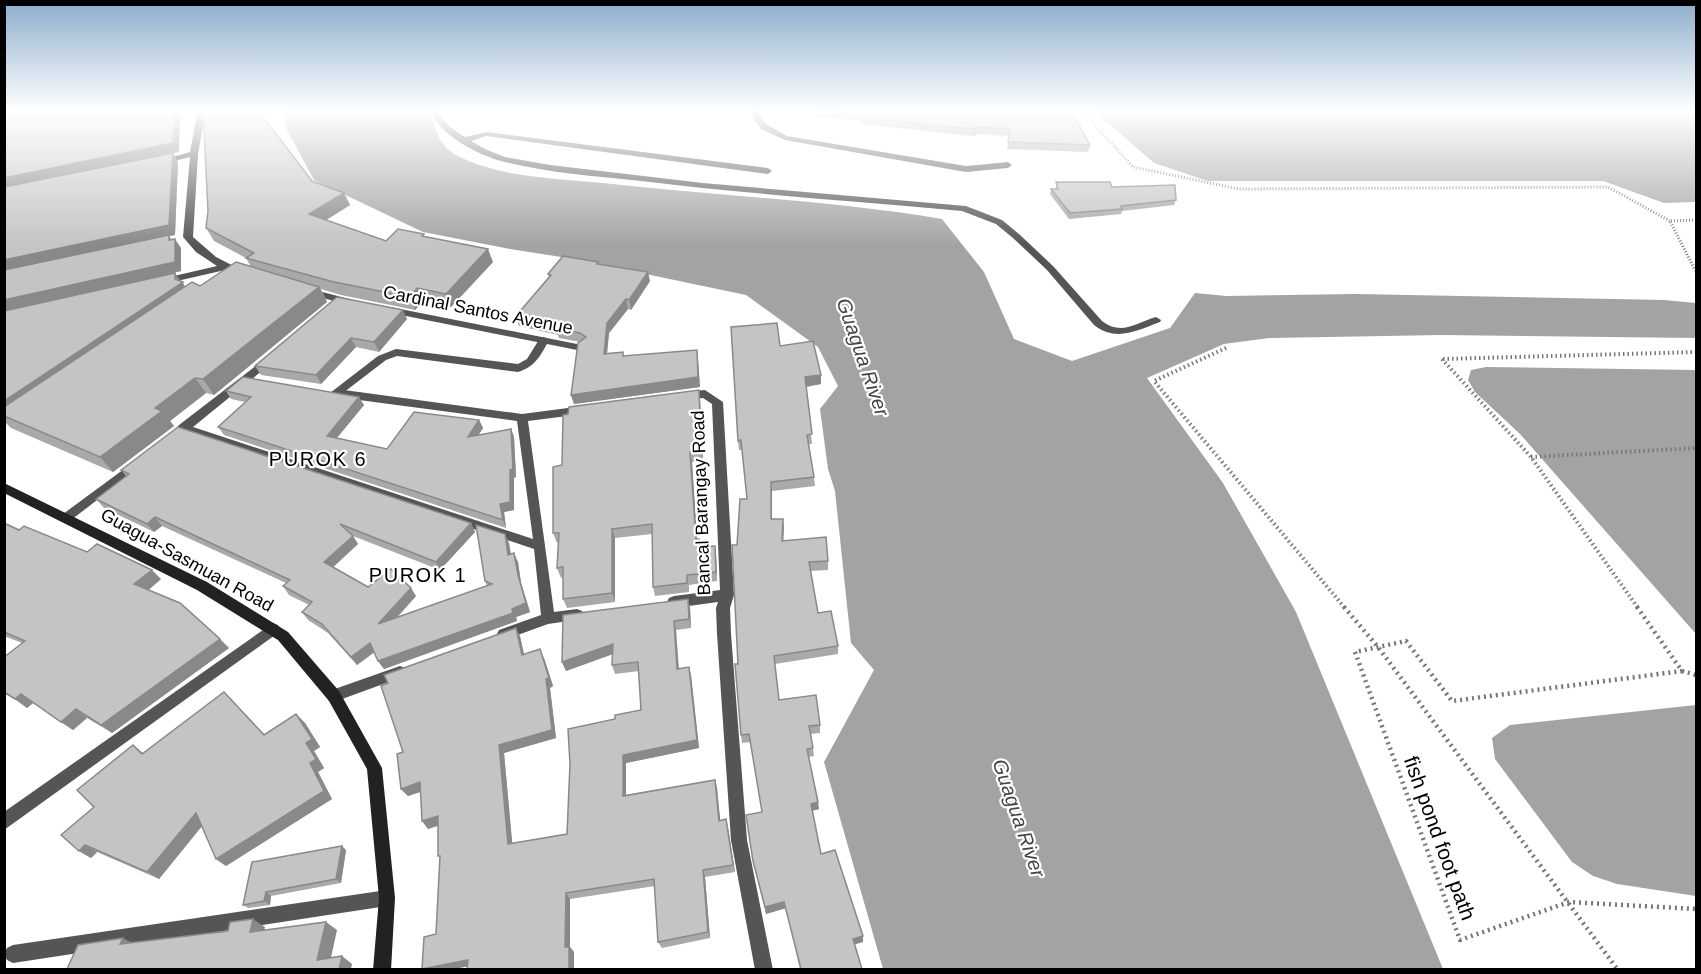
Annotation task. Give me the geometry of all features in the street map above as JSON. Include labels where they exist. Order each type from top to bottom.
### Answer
[{"type":"main road","name":"Guagua-Sasmuan Road","points":[[4,487],[202,586],[273,629],[283,636],[334,696],[374,768],[387,898],[382,969]]},
{"type":"street","points":[[149,163],[187,155]]},
{"type":"street","points":[[194,155],[188,237],[203,253],[229,268],[249,275]]},
{"type":"street","points":[[489,155],[550,168],[703,186],[963,208],[999,222],[1016,236],[1050,268],[1107,331],[1119,332],[1156,320]]},
{"type":"street","points":[[650,155],[768,171]]},
{"type":"street","points":[[886,155],[966,169],[1008,165]]},
{"type":"street","points":[[177,239],[188,237]]},
{"type":"street","points":[[155,282],[229,268]]},
{"type":"street","points":[[214,282],[229,268]]},
{"type":"street","name":"Cardinal Santos Avenue","points":[[305,291],[335,303],[362,304]]},
{"type":"street","name":"Cardinal Santos Avenue","points":[[384,309],[582,348]]},
{"type":"street","points":[[544,340],[531,362],[519,368],[396,352],[382,358],[330,392],[522,418],[593,408]]},
{"type":"street","points":[[280,350],[251,380],[179,432],[540,546]]},
{"type":"street","name":"Bancal Barangay Road","points":[[675,397],[705,394],[717,402],[727,595],[723,608],[724,634],[739,840],[764,969]]},
{"type":"street","points":[[522,418],[548,618]]},
{"type":"street","points":[[67,517],[148,456]]},
{"type":"street","points":[[660,604],[727,595]]},
{"type":"street","points":[[492,639],[548,618],[593,613]]},
{"type":"street","points":[[4,822],[273,629]]},
{"type":"street","points":[[334,696],[413,667]]},
{"type":"street","points":[[13,954],[387,898]]},
{"type":"path","points":[[1122,155],[1133,167],[1239,189],[1608,187],[1671,221],[1696,220]]},
{"type":"path","points":[[1671,221],[1696,272]]},
{"type":"path","points":[[1226,348],[1154,381],[1378,647],[1618,969]]},
{"type":"path","points":[[1682,671],[1531,457],[1442,359],[1696,352]]},
{"type":"path","points":[[1531,457],[1696,448]]},
{"type":"path","points":[[1378,647],[1406,641],[1452,701],[1682,671],[1696,675]]},
{"type":"path","name":"fish pond foot path","points":[[1378,647],[1355,652],[1460,940],[1569,902],[1696,909]]},
{"type":"water","name":"Guagua River","points":[[301,155],[457,155],[494,169],[548,178],[857,207],[942,219],[984,272],[1014,339],[1072,361],[1170,328],[1195,293],[1226,296],[1356,294],[1664,300],[1696,303],[1696,338],[1441,335],[1269,338],[1224,344],[1147,378],[1223,483],[1296,612],[1443,969],[883,969],[824,762],[874,670],[851,643],[835,491],[828,469],[820,409],[838,386],[818,347],[746,295],[574,259],[423,232],[314,180]]},
{"type":"water","points":[[1145,155],[1696,155],[1696,202],[1664,203],[1603,181],[1208,181],[1154,163]]},
{"type":"water","points":[[1486,367],[1696,370],[1696,634],[1520,434],[1475,392],[1468,380],[1471,370]]},
{"type":"water","points":[[1696,705],[1696,896],[1617,884],[1593,876],[1572,862],[1495,759],[1492,738],[1510,725]]},
{"type":"building","points":[[4,155],[113,155],[4,178]]},
{"type":"building","points":[[161,155],[173,155],[169,225],[4,260],[4,187]]},
{"type":"building","points":[[205,155],[293,155],[312,181],[344,193],[309,214],[386,241],[398,229],[488,249],[446,294],[417,288],[410,297],[334,282],[246,258],[254,253],[206,228],[208,211]]},
{"type":"building","points":[[1056,182],[1110,182],[1112,187],[1175,185],[1176,200],[1121,206],[1122,209],[1070,213],[1051,189],[1058,189]]},
{"type":"building","points":[[169,235],[169,240],[175,239],[175,262],[4,300],[4,270]]},
{"type":"building","points":[[563,256],[648,272],[629,300],[626,299],[607,323],[604,354],[623,352],[623,356],[697,350],[698,377],[571,395],[578,343],[586,337],[580,333],[556,328],[558,326],[515,317],[551,275],[548,274]]},
{"type":"building","points":[[236,262],[319,287],[203,379],[195,378],[155,408],[162,411],[100,457],[4,416],[4,407],[192,282],[200,286]]},
{"type":"building","points":[[175,273],[175,279],[183,282],[4,401],[4,311]]},
{"type":"building","points":[[337,297],[403,310],[374,342],[351,338],[316,375],[255,366]]},
{"type":"building","points":[[777,323],[780,346],[813,341],[821,375],[805,377],[812,434],[807,435],[814,477],[771,482],[771,519],[783,519],[782,541],[826,537],[828,561],[809,562],[818,613],[831,611],[838,646],[774,656],[779,700],[816,695],[820,725],[809,726],[813,748],[807,749],[818,802],[811,804],[821,854],[835,850],[863,936],[853,939],[862,969],[801,969],[784,902],[765,907],[753,861],[746,815],[762,812],[749,734],[741,735],[735,664],[738,664],[732,545],[737,545],[740,499],[747,499],[741,440],[738,441],[731,327]]},
{"type":"building","points":[[243,377],[359,397],[327,436],[387,449],[414,412],[479,420],[468,437],[511,429],[513,469],[510,470],[510,502],[500,504],[503,520],[218,427],[251,397],[226,391]]},
{"type":"building","points":[[699,390],[701,451],[690,452],[696,540],[699,539],[699,547],[715,546],[716,572],[687,575],[687,583],[653,587],[652,524],[612,529],[612,593],[563,599],[563,567],[557,568],[559,533],[553,533],[553,467],[562,465],[563,415],[568,414],[569,407]]},
{"type":"building","points":[[178,427],[471,523],[436,562],[340,524],[353,536],[324,562],[368,587],[391,569],[411,588],[378,624],[492,584],[485,581],[476,525],[505,534],[508,555],[514,553],[526,603],[512,609],[513,613],[378,661],[370,643],[351,657],[322,624],[302,612],[312,602],[283,586],[290,580],[155,517],[147,524],[96,499],[129,474],[121,470]]},
{"type":"building","points":[[4,523],[19,530],[24,526],[87,552],[97,544],[152,570],[134,584],[180,603],[220,639],[101,725],[76,709],[61,722],[21,694],[15,699],[4,692],[4,657],[25,641],[4,632]]},
{"type":"building","points":[[688,599],[689,619],[674,621],[677,669],[689,667],[697,740],[623,755],[623,796],[715,780],[719,821],[726,819],[733,865],[703,870],[708,932],[658,942],[654,879],[566,893],[565,947],[569,947],[569,969],[467,969],[468,960],[422,969],[424,937],[436,934],[440,856],[438,856],[438,816],[422,821],[420,782],[401,789],[397,754],[403,752],[381,686],[388,683],[384,675],[516,628],[522,655],[540,649],[549,678],[546,679],[552,730],[499,745],[508,844],[567,834],[570,764],[568,729],[615,719],[615,715],[641,710],[638,662],[612,665],[613,644],[562,662],[563,615]]},
{"type":"building","points":[[224,692],[264,735],[296,714],[312,739],[306,743],[316,759],[310,763],[324,791],[216,859],[196,813],[147,872],[85,845],[79,851],[61,835],[94,807],[77,790],[133,745],[142,754]]},
{"type":"building","points":[[342,846],[336,879],[266,892],[264,901],[243,905],[252,862]]},
{"type":"building","points":[[253,919],[250,932],[326,922],[317,960],[342,956],[339,969],[67,969],[78,945],[123,938],[120,944],[228,931],[230,922]]},
{"type":"district","name":"PUROK 6","points":[[318,459]]},
{"type":"district","name":"PUROK 1","points":[[418,575]]}]
